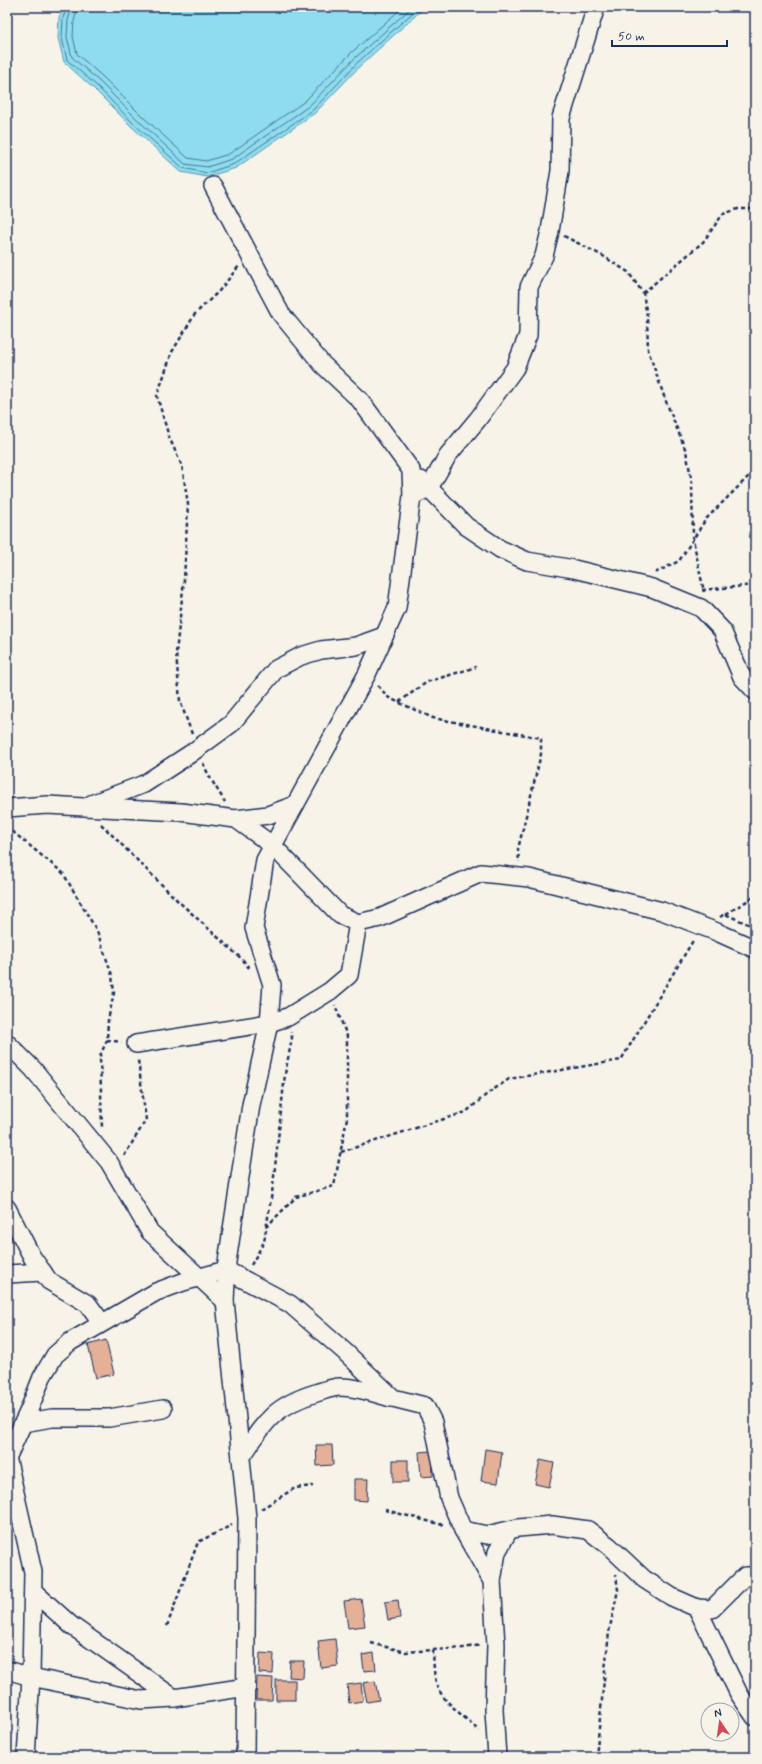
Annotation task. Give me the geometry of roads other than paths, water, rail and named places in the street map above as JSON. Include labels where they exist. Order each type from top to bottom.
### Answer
[{"type":"street","points":[[412,496],[429,488],[448,455],[478,419],[515,368],[528,335],[529,287],[544,256],[550,231],[560,171],[561,118],[596,7]]},
{"type":"street","points":[[214,186],[281,314],[322,364],[360,400],[411,470],[466,526],[500,549],[527,561],[574,569],[652,588],[701,608],[722,630],[742,677],[755,691]]},
{"type":"street","points":[[245,1757],[247,1518],[225,1301],[226,1270],[251,1105],[269,1024],[272,985],[254,928],[265,860],[367,674],[397,608],[412,496],[411,470]]},
{"type":"street","points":[[84,806],[144,784],[198,748],[231,724],[276,669],[301,656],[321,650],[356,646],[384,636]]},
{"type":"street","points":[[7,808],[47,805],[84,806],[181,812],[236,819],[268,815],[295,805]]},
{"type":"street","points":[[236,819],[272,845],[340,915],[358,923],[380,918],[481,873],[522,878],[662,911],[702,926],[755,949]]},
{"type":"street","points":[[136,1044],[269,1024],[288,1017],[330,991],[349,975],[358,923]]},
{"type":"street","points":[[7,1044],[33,1069],[103,1155],[150,1232],[225,1301]]},
{"type":"street","points":[[7,1208],[32,1257],[49,1280],[88,1304],[102,1323]]},
{"type":"street","points":[[26,1757],[31,1677],[33,1572],[7,1458],[42,1377],[55,1355],[70,1342],[156,1292],[226,1270],[290,1304],[344,1351],[393,1398]]},
{"type":"street","points":[[7,1274],[43,1272]]},
{"type":"street","points":[[241,1458],[266,1421],[284,1406],[304,1396],[338,1386],[354,1388],[425,1406],[433,1422],[450,1498],[463,1530],[492,1581]]},
{"type":"street","points":[[23,1423],[52,1418],[108,1418],[163,1409]]},
{"type":"street","points":[[463,1530],[487,1535],[518,1528],[552,1525],[588,1530],[609,1546],[644,1579],[672,1597],[697,1608],[712,1609],[744,1576],[755,1576]]},
{"type":"street","points":[[497,1754],[494,1710],[496,1637],[492,1581],[497,1552],[509,1530]]},
{"type":"street","points":[[33,1591],[72,1626],[174,1698]]},
{"type":"street","points":[[697,1608],[739,1694],[755,1717]]},
{"type":"street","points":[[7,1670],[31,1677],[141,1700],[174,1698],[246,1687]]},
{"type":"water","points":[[64,7],[425,7],[362,64],[315,113],[236,168],[207,177],[181,172],[64,62],[58,38],[59,17]]}]
